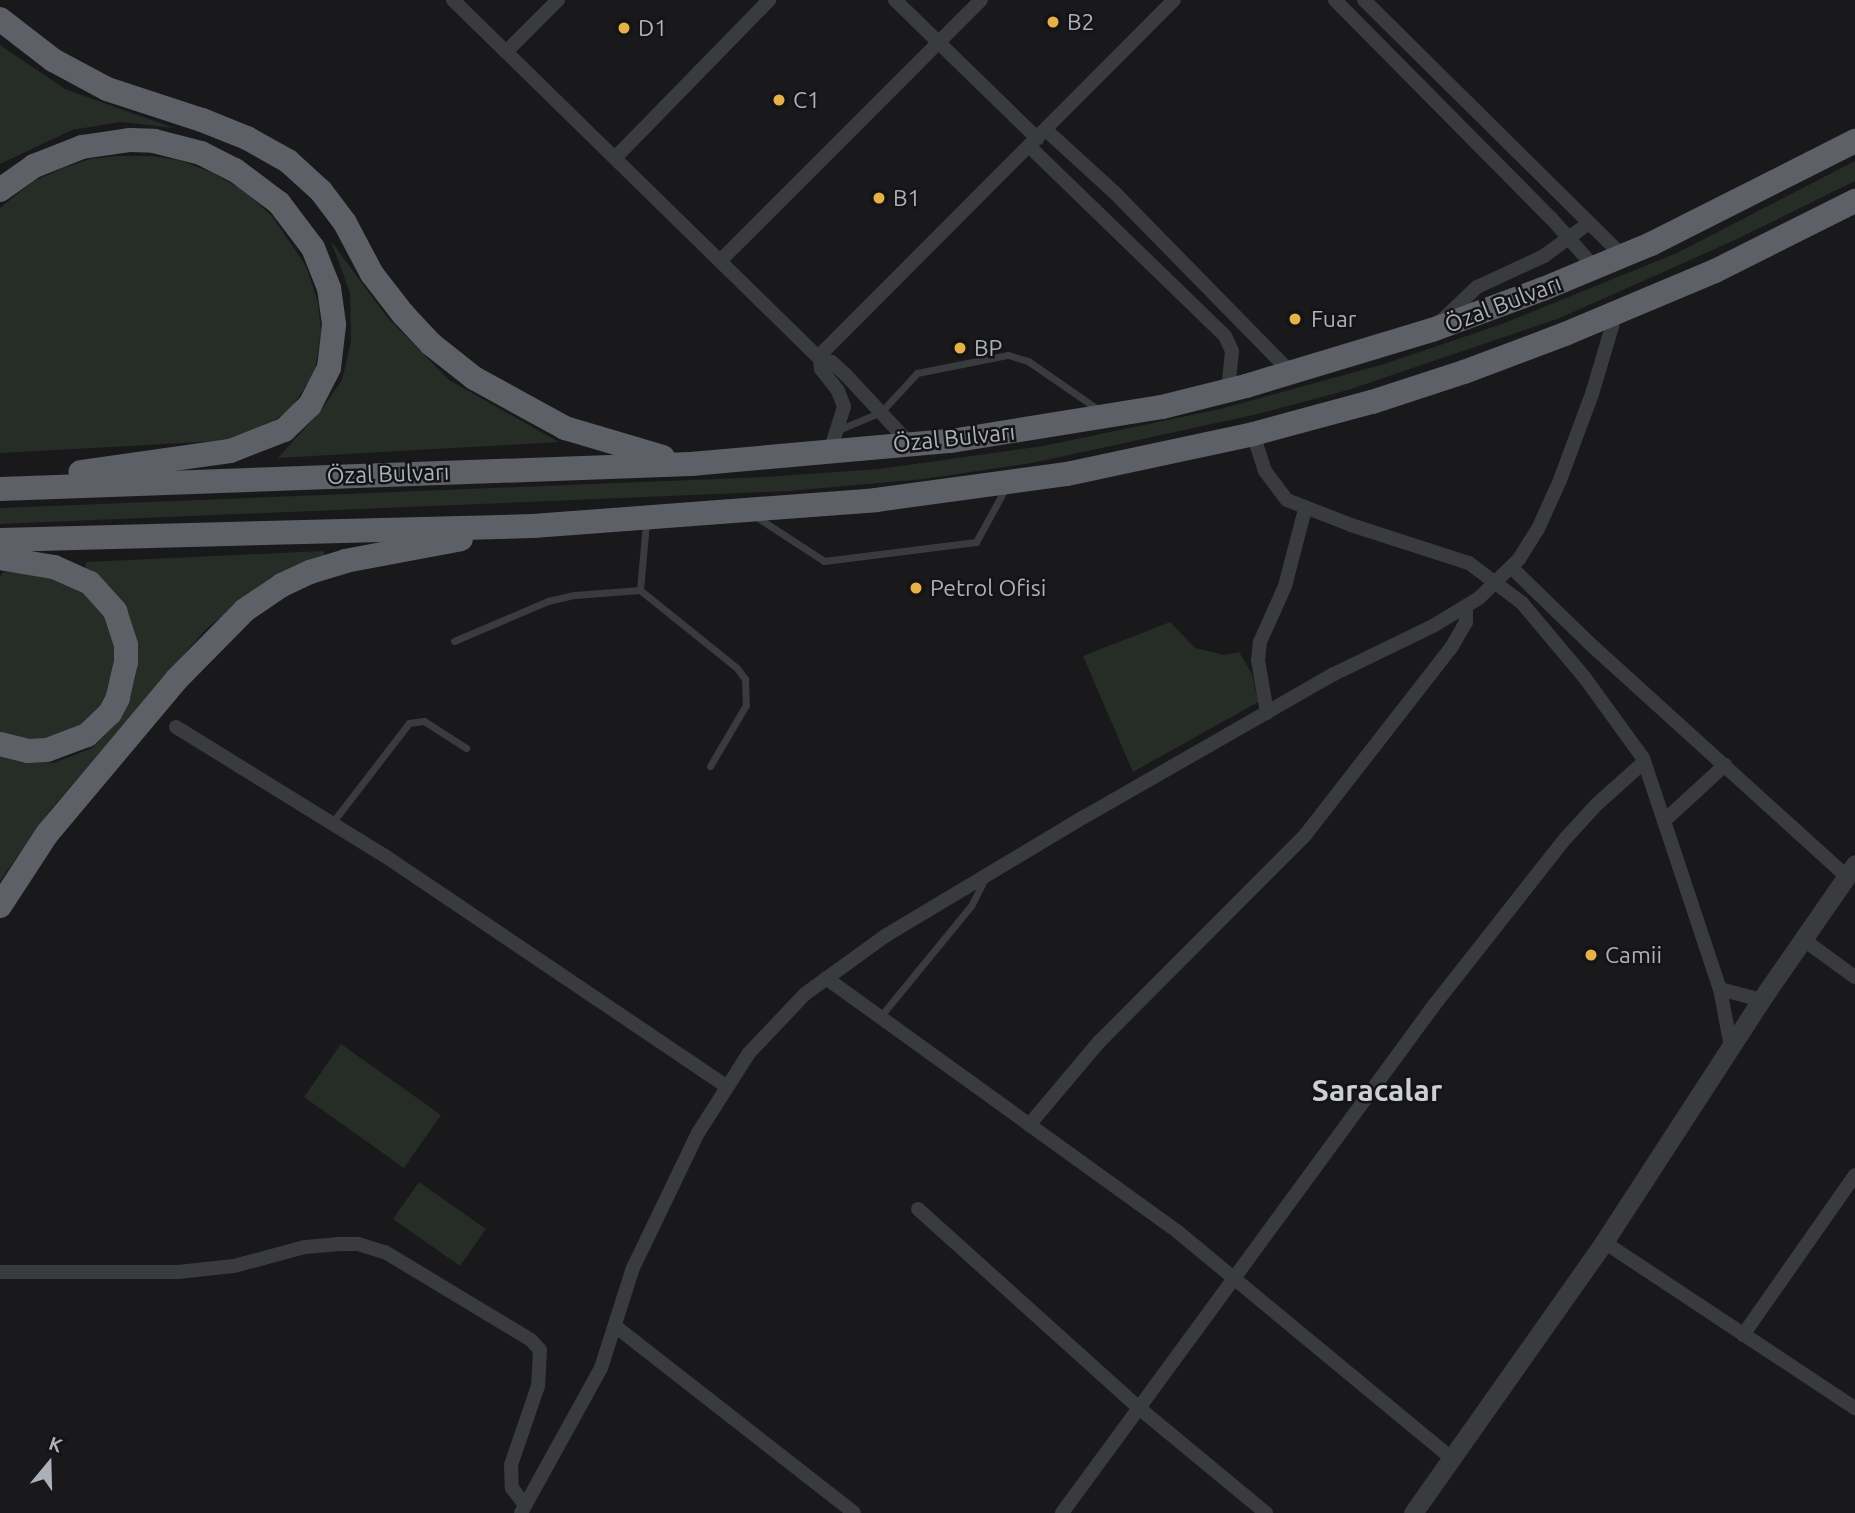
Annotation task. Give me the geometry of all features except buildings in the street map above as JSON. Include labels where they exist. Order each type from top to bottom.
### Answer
[{"type":"highway","points":[[0,19],[53,60],[107,89],[202,120],[247,138],[288,161],[321,191],[345,223],[372,274],[403,314],[431,344],[474,378],[565,428],[691,464]]},
{"type":"highway","points":[[0,190],[34,166],[82,147],[130,140],[154,141],[201,153],[235,170],[260,188],[299,226],[322,266],[334,325],[329,368],[321,388],[298,419],[270,438],[230,451],[0,484]]},
{"type":"highway","name":"Özal Bulvarı","points":[[0,489],[691,464],[834,441],[910,444],[1108,417],[1228,391],[1432,330],[1623,256],[1855,141]]},
{"type":"highway","points":[[0,540],[533,526],[750,511],[1007,484],[1130,462],[1253,434],[1372,402],[1464,372],[1716,271],[1855,201]]},
{"type":"highway","points":[[0,906],[47,834],[176,680],[245,610],[282,585],[310,572],[345,561],[533,526]]},
{"type":"highway","points":[[0,558],[54,567],[90,583],[115,611],[126,645],[126,662],[114,705],[87,735],[47,750],[28,751],[0,744]]},
{"type":"street","points":[[453,0],[819,358],[832,362],[910,444]]},
{"type":"street","points":[[506,52],[558,0]]},
{"type":"street","points":[[615,158],[769,0]]},
{"type":"street","points":[[895,0],[1038,139],[1225,335],[1232,351],[1228,391]]},
{"type":"street","points":[[720,261],[981,0]]},
{"type":"street","points":[[819,358],[1174,0]]},
{"type":"street","points":[[1335,0],[1568,236],[1595,268]]},
{"type":"street","points":[[1364,0],[1623,256]]},
{"type":"street","points":[[1038,139],[1114,192],[1291,373]]},
{"type":"street","points":[[1432,330],[1469,292],[1544,256],[1589,223]]},
{"type":"street","points":[[523,1509],[601,1368],[633,1268],[698,1133],[749,1053],[826,978],[885,936],[1267,713],[1466,606],[1497,581],[1511,567],[1538,529],[1560,480],[1592,394],[1616,313]]},
{"type":"street","points":[[819,358],[821,369],[838,391],[844,407],[834,441]]},
{"type":"street","points":[[1253,434],[1265,471],[1287,500],[1305,509],[1457,558],[1497,581],[1522,603],[1586,678],[1632,740],[1644,762],[1720,989],[1731,1047]]},
{"type":"street","points":[[1267,713],[1258,660],[1260,642],[1285,586],[1305,509]]},
{"type":"street","points":[[1413,1513],[1604,1241],[1761,1000],[1850,870],[1725,765],[1572,627],[1511,567]]},
{"type":"street","points":[[1029,1125],[1099,1042],[1306,834],[1451,648],[1466,622],[1466,606]]},
{"type":"street","points":[[176,727],[331,823],[726,1086]]},
{"type":"street","points":[[1062,1513],[1435,1004],[1549,859],[1596,805],[1644,762]]},
{"type":"street","points":[[1664,821],[1725,765]]},
{"type":"street","points":[[1804,940],[1855,977]]},
{"type":"street","points":[[826,978],[1236,1278],[1451,1459]]},
{"type":"street","points":[[1720,989],[1761,1000]]},
{"type":"street","points":[[1743,1335],[1855,1175]]},
{"type":"street","points":[[918,1209],[1139,1408],[1266,1513]]},
{"type":"street","points":[[1604,1241],[1855,1408]]},
{"type":"street","points":[[0,1272],[178,1272],[234,1266],[305,1247],[337,1244],[358,1244],[384,1252],[531,1340],[540,1350],[538,1386],[511,1465],[512,1488],[523,1509]]},
{"type":"street","points":[[615,1326],[854,1513]]},
{"type":"lane","points":[[834,441],[881,412],[917,373],[1008,355],[1028,361],[1108,417]]},
{"type":"lane","points":[[750,511],[824,561],[976,542],[1007,484]]},
{"type":"lane","points":[[640,590],[646,518]]},
{"type":"lane","points":[[454,640],[548,600],[640,590],[737,668],[745,679],[746,705],[710,766]]},
{"type":"lane","points":[[331,823],[409,723],[424,721],[466,748]]},
{"type":"lane","points":[[880,1017],[971,906],[986,876]]},
{"type":"shaded area","points":[[0,45],[65,89],[174,128],[120,122],[72,130],[0,164]]},
{"type":"shaded area","points":[[152,156],[179,160],[213,173],[244,191],[272,216],[306,266],[318,302],[321,331],[315,372],[292,407],[266,427],[238,440],[0,453],[0,208],[32,182],[61,169],[90,159]]},
{"type":"shaded area","points":[[1855,161],[1855,181],[1735,240],[1560,318],[1348,390],[1258,414],[1032,463],[924,479],[789,491],[0,524],[0,508],[765,477],[879,469],[1043,446],[1220,409],[1384,364],[1502,324],[1677,253]]},
{"type":"shaded area","points":[[331,241],[387,317],[449,380],[559,442],[278,458],[321,410],[342,380],[351,341],[350,293]]},
{"type":"shaded area","points":[[323,551],[325,555],[255,590],[206,629],[52,808],[0,881],[0,756],[16,761],[54,763],[92,748],[117,722],[135,679],[137,664],[85,570],[86,562]]},
{"type":"shaded area","points":[[3,572],[37,573],[86,593],[105,618],[116,647],[116,661],[107,699],[83,727],[34,741],[0,733],[0,577]]},
{"type":"shaded area","points":[[1170,622],[1195,648],[1224,655],[1239,652],[1252,674],[1258,702],[1133,772],[1083,656]]},
{"type":"shaded area","points":[[341,1044],[441,1115],[404,1168],[304,1097]]},
{"type":"shaded area","points":[[419,1182],[486,1229],[460,1266],[393,1219]]},
{"type":"place","name":"B2","points":[[1053,22]]},
{"type":"place","name":"D1","points":[[624,28]]},
{"type":"place","name":"C1","points":[[779,100]]},
{"type":"place","name":"B1","points":[[879,198]]},
{"type":"place","name":"Fuar","points":[[1295,319]]},
{"type":"place","name":"BP","points":[[960,348]]},
{"type":"place","name":"Petrol Ofisi","points":[[916,588]]},
{"type":"place","name":"Camii","points":[[1591,955]]},
{"type":"district","name":"Saracalar","points":[[1377,1090]]}]
